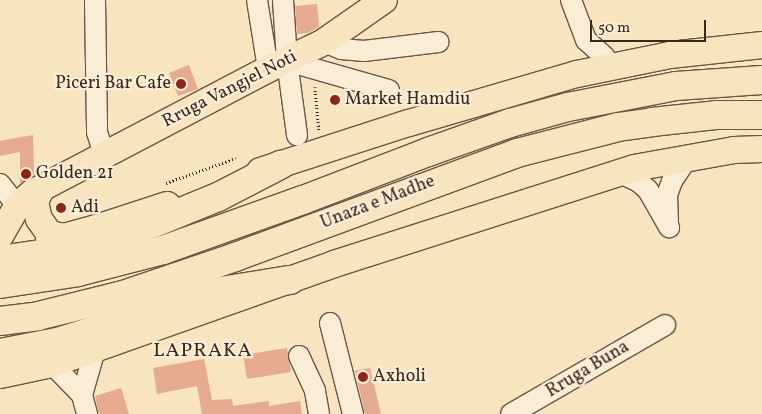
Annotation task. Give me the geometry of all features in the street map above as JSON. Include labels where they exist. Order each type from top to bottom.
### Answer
[{"type":"highway","name":"Unaza e Madhe","points":[[0,284],[86,270],[164,250],[510,123],[589,102],[648,90],[702,83],[762,80]]},
{"type":"highway","name":"Unaza e Madhe","points":[[0,321],[38,316],[123,295],[235,257],[516,153],[618,127],[716,115],[762,115]]},
{"type":"highway","points":[[0,260],[60,252],[116,240],[218,197],[280,165]]},
{"type":"highway","points":[[0,276],[30,280]]},
{"type":"highway","points":[[0,352],[57,342],[221,290],[290,280]]},
{"type":"highway","points":[[0,334],[39,324],[79,307]]},
{"type":"main road","name":"Rruga Vangjel Noti","points":[[30,196],[104,155],[324,42],[384,0]]},
{"type":"main road","points":[[0,248],[65,237],[136,216],[409,122],[577,74],[670,55],[762,45]]},
{"type":"main road","points":[[0,375],[52,364],[334,264],[620,173],[734,150],[762,149]]},
{"type":"main road","points":[[0,236],[30,196],[35,202],[40,220],[48,232],[65,237]]},
{"type":"street","points":[[95,0],[97,132],[104,155]]},
{"type":"street","points":[[257,0],[278,65],[297,135]]},
{"type":"street","points":[[278,65],[283,0]]},
{"type":"street","points":[[571,0],[586,40],[605,57]]},
{"type":"street","points":[[324,42],[341,49],[364,51],[438,42]]},
{"type":"street","points":[[278,65],[313,68],[389,90]]},
{"type":"street","points":[[620,173],[639,182],[648,190],[669,227],[667,195],[672,181],[687,159]]},
{"type":"street","points":[[0,184],[30,196]]},
{"type":"street","points":[[330,323],[352,414]]},
{"type":"street","name":"Rruga Buna","points":[[511,414],[665,326]]},
{"type":"street","points":[[82,395],[94,350]]},
{"type":"street","points":[[299,356],[315,391],[320,414]]},
{"type":"street","points":[[52,364],[82,395],[87,414]]},
{"type":"path","points":[[313,68],[318,131],[327,128]]},
{"type":"building","points":[[317,4],[319,27],[308,33],[297,34],[295,6]]},
{"type":"building","points":[[189,65],[198,89],[178,96],[169,73]]},
{"type":"building","points":[[33,135],[34,175],[20,183],[20,152],[0,156],[0,141]]},
{"type":"building","points":[[287,348],[291,372],[247,379],[243,355]]},
{"type":"building","points":[[204,359],[212,400],[232,399],[233,406],[269,401],[269,406],[300,401],[302,414],[202,414],[197,386],[157,394],[153,368]]},
{"type":"building","points":[[370,368],[381,414],[365,414],[355,371]]},
{"type":"building","points":[[121,388],[129,414],[99,414],[95,396]]},
{"type":"place","name":"Piceri Bar Cafe","points":[[181,84]]},
{"type":"place","name":"Market Hamdiu","points":[[335,100]]},
{"type":"place","name":"Golden 21","points":[[26,174]]},
{"type":"place","name":"Adi","points":[[61,208]]},
{"type":"place","name":"Axholi","points":[[363,377]]},
{"type":"district","name":"LAPRAKA","points":[[203,351]]}]
